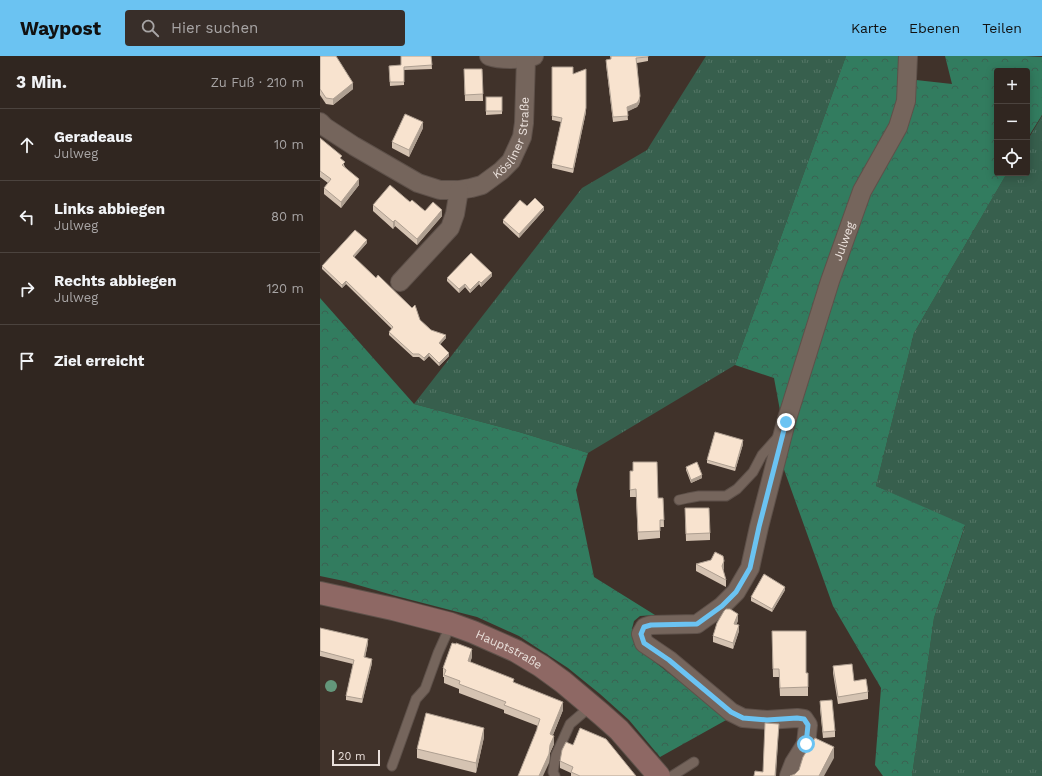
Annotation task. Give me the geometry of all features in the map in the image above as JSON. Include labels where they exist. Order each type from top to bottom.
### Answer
[{"type":"main road","name":"Hauptstraße","points":[[320,593],[393,609],[450,624],[474,632],[516,651],[541,666],[563,682],[602,714],[619,730],[659,776]]},
{"type":"street","points":[[489,56],[497,58],[530,57]]},
{"type":"street","name":"Julweg","points":[[789,776],[794,763],[806,744],[808,725],[804,719],[767,720],[743,718],[731,712],[669,660],[644,643],[641,634],[644,627],[651,625],[697,624],[722,606],[736,592],[750,568],[759,527],[784,432],[828,289],[862,191],[898,127],[906,101],[908,56]]},
{"type":"street","name":"Kösliner Straße","points":[[320,122],[354,146],[418,183],[440,190],[458,190],[482,185],[501,171],[511,161],[522,137],[530,57]]},
{"type":"street","points":[[400,282],[450,228],[455,214],[458,190]]},
{"type":"lane","name":"Julweg","points":[[679,500],[699,496],[726,496],[737,489],[753,472],[762,455],[784,432]]},
{"type":"lane","points":[[392,766],[416,699],[425,689],[450,624]]},
{"type":"lane","points":[[555,776],[552,772],[556,755],[570,724],[591,706]]},
{"type":"lane","points":[[672,776],[694,762]]},
{"type":"green space","points":[[706,56],[846,56],[735,365],[588,453],[519,432],[414,404],[582,188],[647,150]]},
{"type":"green space","points":[[846,56],[900,56],[899,101],[889,124],[855,185],[821,284],[781,416],[774,378],[735,365]]},
{"type":"green space","points":[[945,56],[1042,57],[1042,115],[1030,134],[1030,68],[994,68],[994,176],[1005,176],[914,333],[876,486],[965,525],[934,618],[912,776],[883,776],[875,765],[881,688],[833,606],[782,464],[824,319],[867,193],[916,80],[952,84]]},
{"type":"green space","points":[[1042,116],[1042,776],[912,776],[934,618],[965,526],[876,486],[914,333],[1005,176],[1030,176],[1030,136]]},
{"type":"green space","points":[[320,298],[414,404],[519,432],[588,453],[576,490],[594,577],[655,615],[640,616],[634,621],[632,629],[638,649],[728,719],[660,757],[629,720],[600,694],[568,668],[519,636],[477,617],[344,581],[320,576]]},
{"type":"building","points":[[320,56],[336,56],[353,83],[333,99],[326,98],[320,89]]},
{"type":"building","points":[[401,56],[431,56],[432,65],[404,67],[404,82],[390,82],[389,66],[401,65]]},
{"type":"building","points":[[611,56],[648,56],[636,58],[640,96],[637,103],[627,107],[628,116],[613,117],[606,60],[611,59]]},
{"type":"building","points":[[552,67],[573,67],[573,74],[586,69],[586,108],[573,169],[552,164],[562,118],[552,116]]},
{"type":"building","points":[[464,69],[482,69],[483,94],[465,95]]},
{"type":"building","points":[[486,97],[502,97],[502,111],[486,111]]},
{"type":"building","points":[[405,114],[423,122],[409,150],[392,142]]},
{"type":"building","points":[[320,138],[342,156],[340,158],[345,162],[342,165],[359,179],[341,202],[324,188],[331,179],[320,171]]},
{"type":"building","points":[[390,185],[410,202],[412,200],[425,211],[433,202],[442,210],[417,239],[395,220],[393,222],[373,205]]},
{"type":"building","points":[[535,198],[544,207],[519,234],[503,220],[520,200],[527,206]]},
{"type":"building","points":[[355,230],[367,240],[353,256],[376,278],[378,275],[412,308],[415,305],[420,320],[431,330],[446,335],[439,343],[449,353],[439,363],[429,353],[424,358],[419,354],[413,354],[389,332],[393,327],[346,281],[342,285],[322,266]]},
{"type":"building","points":[[471,253],[492,273],[481,283],[479,281],[470,290],[465,284],[459,289],[447,278]]},
{"type":"building","points":[[715,432],[743,440],[735,468],[707,460]]},
{"type":"building","points":[[633,462],[657,462],[658,498],[663,498],[664,520],[660,520],[660,531],[638,532],[636,489],[630,490],[630,471],[633,471]]},
{"type":"building","points":[[697,462],[702,475],[691,480],[686,467]]},
{"type":"building","points":[[685,508],[709,508],[710,533],[686,534]]},
{"type":"building","points":[[715,552],[723,556],[724,561],[722,566],[726,580],[696,564],[711,560]]},
{"type":"building","points":[[764,574],[785,587],[772,609],[751,597]]},
{"type":"building","points":[[726,609],[730,609],[738,614],[734,624],[739,625],[733,643],[713,636],[717,623]]},
{"type":"building","points":[[320,628],[368,639],[364,657],[372,659],[362,699],[346,696],[354,660],[320,651]]},
{"type":"building","points":[[772,631],[806,631],[806,673],[808,673],[808,687],[780,688],[779,669],[773,669]]},
{"type":"building","points":[[452,643],[472,649],[468,661],[514,679],[513,682],[563,702],[550,734],[554,736],[550,745],[549,754],[539,776],[518,776],[540,719],[504,705],[506,702],[459,684],[460,681],[444,675],[446,670],[443,668]]},
{"type":"building","points":[[852,664],[854,681],[866,679],[868,692],[838,697],[833,666]]},
{"type":"building","points":[[832,700],[835,731],[823,732],[820,701]]},
{"type":"building","points":[[426,713],[484,728],[476,763],[417,749]]},
{"type":"building","points":[[765,723],[779,724],[775,776],[754,776],[755,771],[763,772]]},
{"type":"building","points":[[580,728],[606,739],[636,776],[580,776],[571,772],[573,767],[560,761],[562,750],[566,742],[573,745]]},
{"type":"building","points":[[815,738],[834,747],[819,776],[790,776],[799,770],[803,757]]},
{"type":"route","points":[[786,422],[750,568],[736,592],[722,606],[697,624],[651,625],[644,627],[641,634],[644,643],[669,660],[731,712],[743,718],[767,720],[804,719],[808,725],[806,744]]}]
